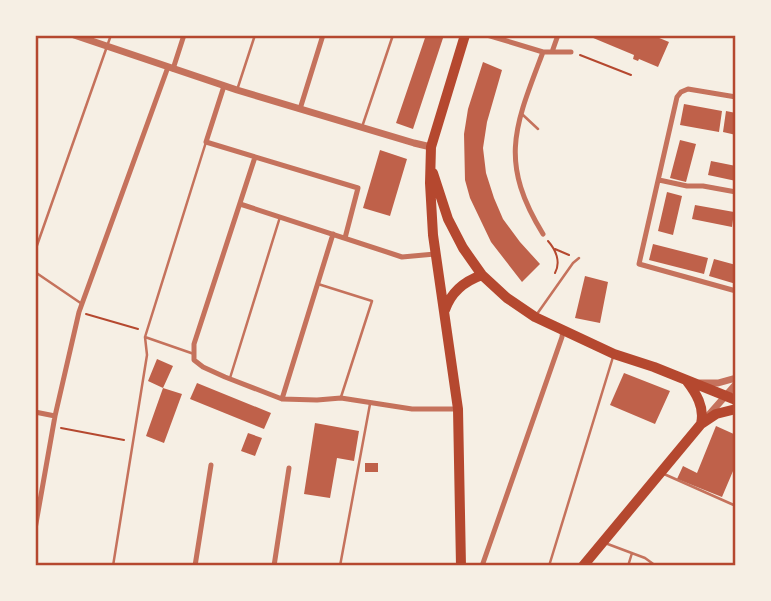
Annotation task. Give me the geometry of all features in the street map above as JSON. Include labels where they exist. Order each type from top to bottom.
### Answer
[{"type":"highway","points":[[461,566],[458,409],[436,254],[430,200],[430,166],[431,147],[466,35]]},
{"type":"highway","points":[[430,166],[455,234],[463,248],[482,275],[507,298],[536,317],[614,354],[731,397]]},
{"type":"highway","points":[[445,310],[458,288],[482,275]]},
{"type":"highway","points":[[686,380],[702,407],[701,424]]},
{"type":"highway","points":[[583,566],[701,424],[716,414],[736,409]]},
{"type":"street","points":[[75,35],[224,86],[431,147]]},
{"type":"street","points":[[35,529],[55,416],[79,312],[184,35]]},
{"type":"street","points":[[300,109],[323,35]]},
{"type":"street","points":[[487,35],[543,52],[571,52]]},
{"type":"street","points":[[552,52],[558,35]]},
{"type":"street","points":[[542,234],[522,194],[515,167],[515,144],[520,112],[543,52]]},
{"type":"street","points":[[224,86],[206,142],[358,188],[345,238]]},
{"type":"street","points":[[736,97],[685,90],[677,97],[639,264],[736,291]]},
{"type":"street","points":[[255,157],[194,344],[194,357],[203,367],[282,399],[341,398],[412,410],[458,409]]},
{"type":"street","points":[[659,180],[736,192]]},
{"type":"street","points":[[240,204],[402,257],[436,254]]},
{"type":"street","points":[[282,399],[333,234]]},
{"type":"street","points":[[482,566],[563,329]]},
{"type":"street","points":[[686,380],[710,384],[736,378]]},
{"type":"street","points":[[701,424],[731,397],[736,384]]},
{"type":"street","points":[[35,412],[55,416]]},
{"type":"street","points":[[195,566],[211,464]]},
{"type":"street","points":[[274,566],[289,468]]},
{"type":"lane","points":[[35,251],[111,35]]},
{"type":"lane","points":[[237,90],[256,35]]},
{"type":"lane","points":[[362,128],[393,35]]},
{"type":"lane","points":[[520,112],[538,129]]},
{"type":"lane","points":[[113,566],[147,355],[145,337],[206,142]]},
{"type":"lane","points":[[230,379],[280,217]]},
{"type":"lane","points":[[536,317],[579,258]]},
{"type":"lane","points":[[35,272],[82,303]]},
{"type":"lane","points":[[318,284],[372,301],[341,398]]},
{"type":"lane","points":[[145,337],[194,357]]},
{"type":"lane","points":[[549,566],[614,354]]},
{"type":"lane","points":[[341,566],[370,403]]},
{"type":"lane","points":[[661,473],[736,506]]},
{"type":"lane","points":[[602,541],[645,558],[656,566]]},
{"type":"lane","points":[[628,566],[632,553]]},
{"type":"path","points":[[571,52],[631,75]]},
{"type":"path","points":[[542,234],[554,248],[559,266],[555,274]]},
{"type":"path","points":[[554,248],[579,258]]},
{"type":"path","points":[[79,312],[147,331]]},
{"type":"path","points":[[53,426],[133,442]]},
{"type":"building","points":[[426,35],[444,35],[413,129],[396,123]]},
{"type":"building","points":[[586,35],[652,35],[669,42],[658,67],[633,59],[634,55]]},
{"type":"building","points":[[483,62],[502,70],[487,122],[483,148],[486,173],[503,219],[540,264],[522,282],[491,242],[470,198],[465,180],[464,134],[468,109]]},
{"type":"building","points":[[684,104],[722,111],[719,132],[680,125]]},
{"type":"building","points":[[726,111],[736,113],[736,135],[723,132]]},
{"type":"building","points":[[680,140],[696,144],[686,182],[670,178]]},
{"type":"building","points":[[380,150],[407,159],[390,216],[363,208]]},
{"type":"building","points":[[711,161],[736,166],[736,181],[708,175]]},
{"type":"building","points":[[667,192],[682,196],[673,235],[658,231]]},
{"type":"building","points":[[695,205],[734,212],[732,227],[692,219]]},
{"type":"building","points":[[653,244],[708,258],[704,274],[649,260]]},
{"type":"building","points":[[714,259],[736,265],[736,284],[709,276]]},
{"type":"building","points":[[585,276],[608,282],[600,323],[575,318]]},
{"type":"building","points":[[157,359],[173,366],[163,388],[148,381]]},
{"type":"building","points":[[624,373],[670,391],[655,424],[610,405]]},
{"type":"building","points":[[197,383],[271,413],[264,429],[190,399]]},
{"type":"building","points":[[163,388],[182,394],[164,443],[146,436]]},
{"type":"building","points":[[315,423],[359,431],[354,461],[337,458],[330,498],[304,494]]},
{"type":"building","points":[[716,426],[736,435],[736,464],[722,497],[677,479],[683,466],[697,473]]},
{"type":"building","points":[[248,433],[262,438],[255,456],[241,451]]},
{"type":"building","points":[[365,463],[378,463],[378,472],[365,472]]}]
